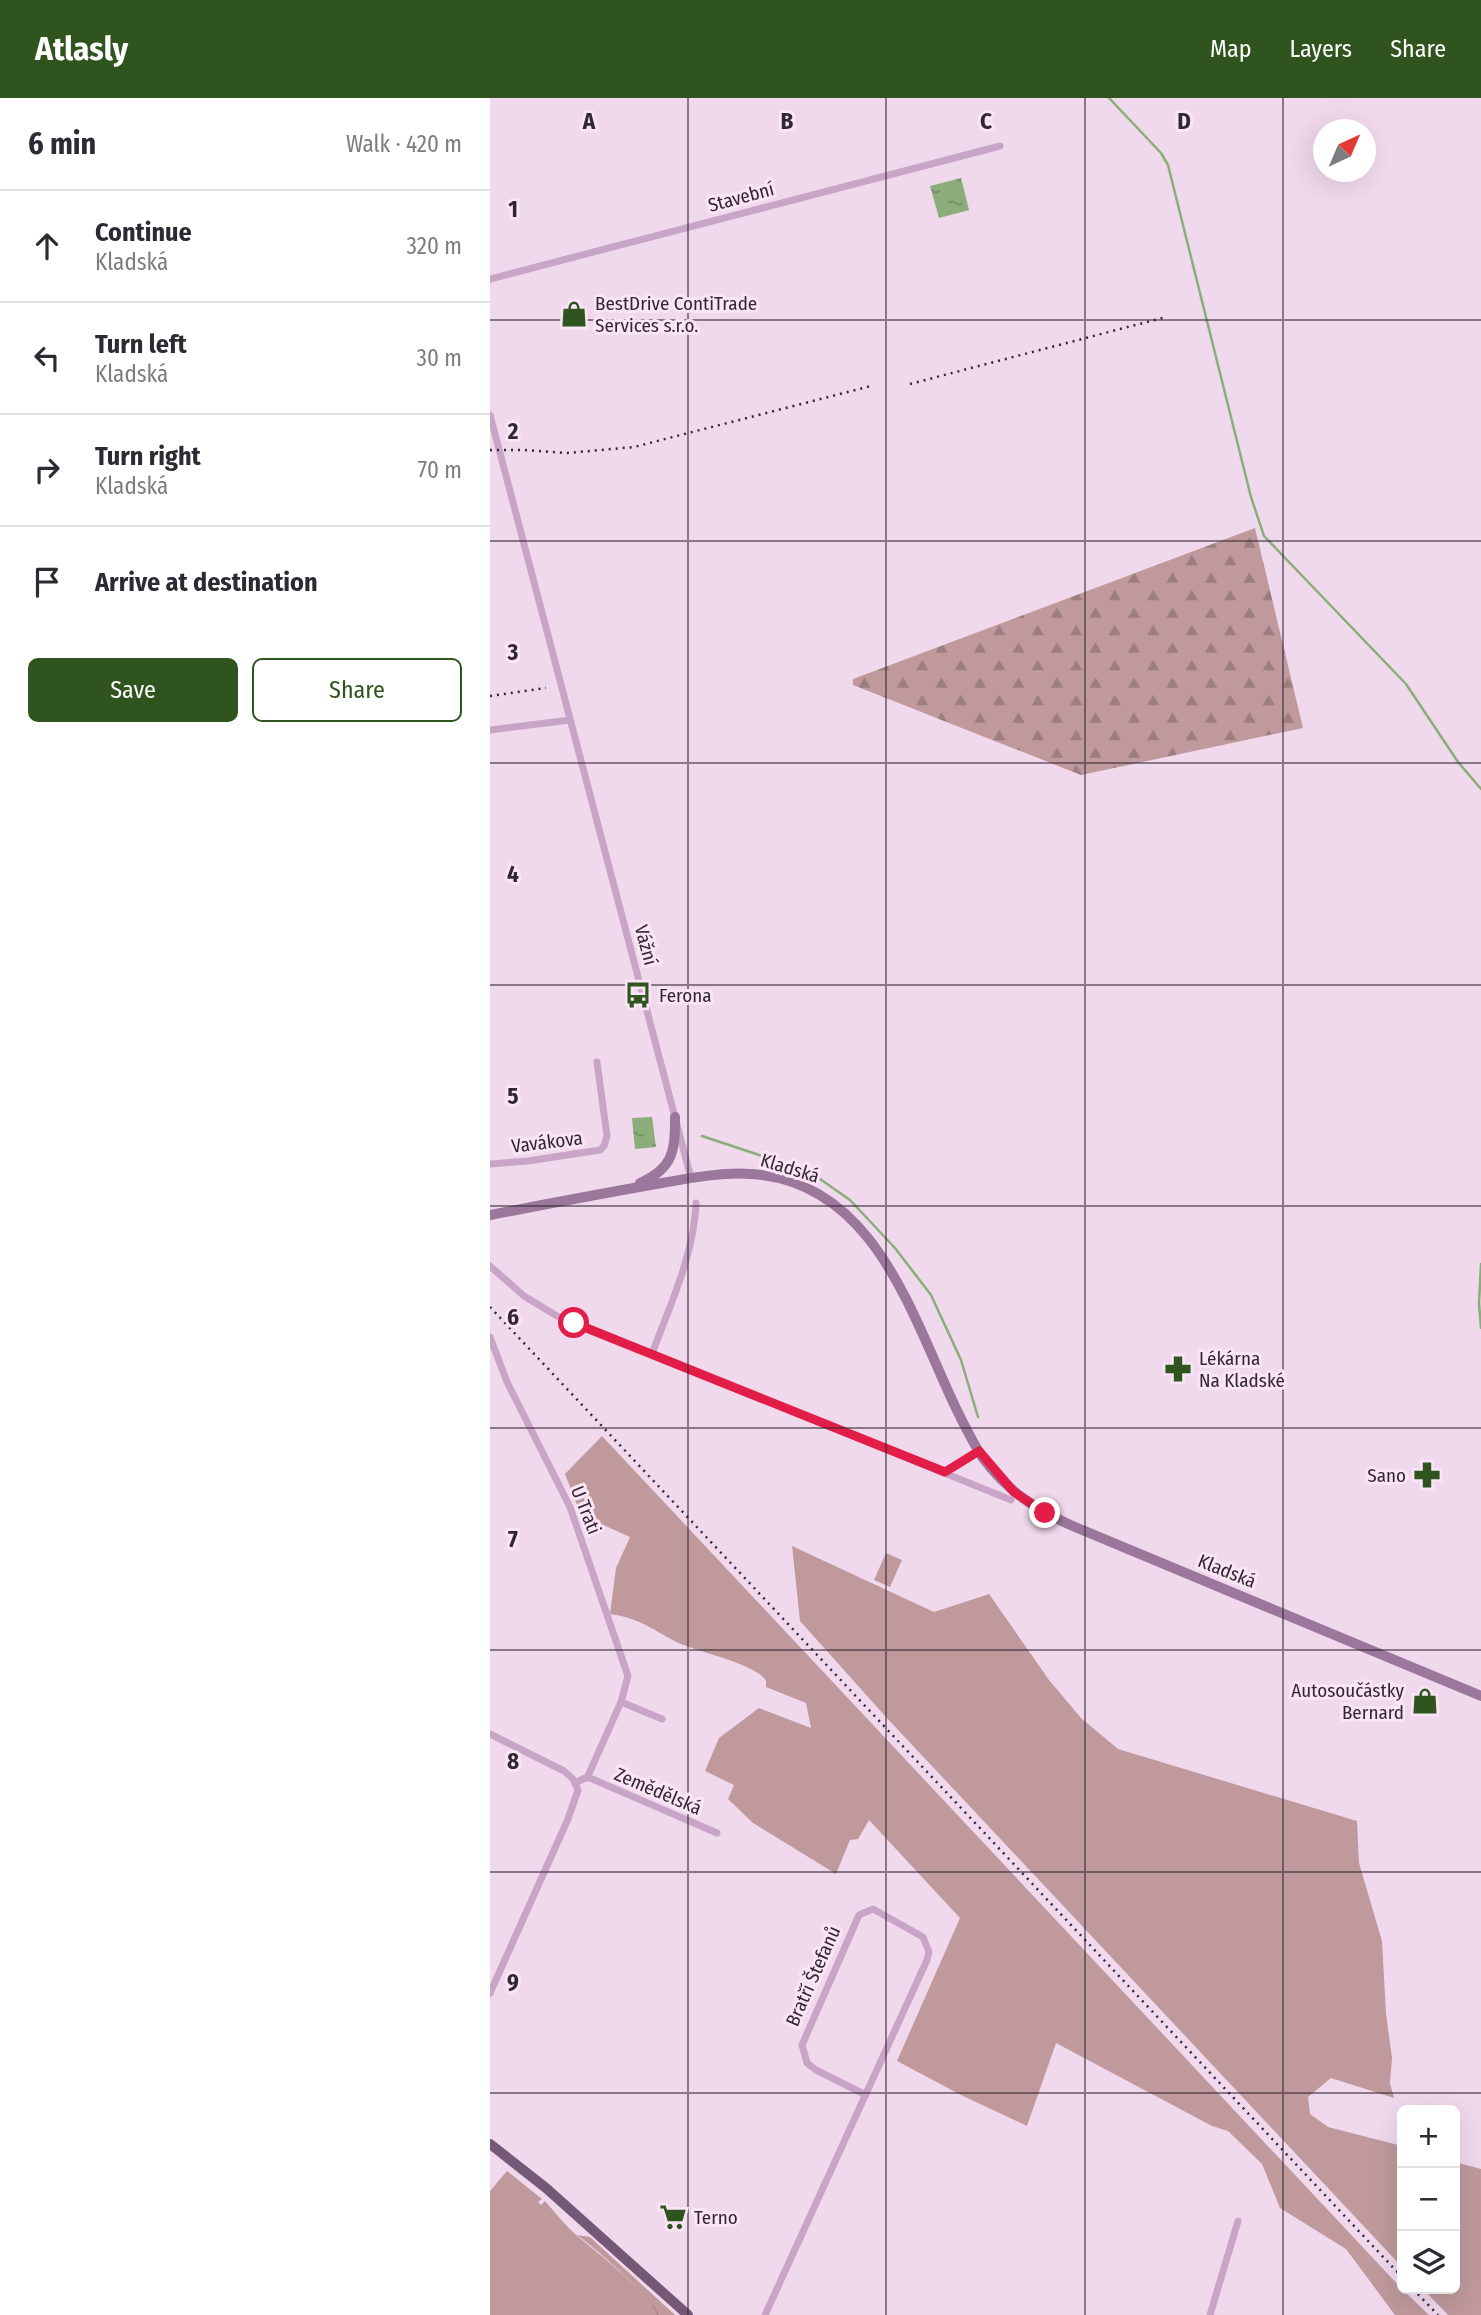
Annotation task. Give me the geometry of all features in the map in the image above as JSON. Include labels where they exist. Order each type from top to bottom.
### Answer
[{"type":"main road","points":[[626,1189],[656,1175],[670,1160],[675,1145],[675,1116]]},
{"type":"main road","name":"Kladská","points":[[490,1215],[626,1189],[738,1173],[769,1176],[807,1188],[845,1212],[870,1238],[889,1266],[979,1451],[1014,1492],[1054,1518],[1481,1696]]},
{"type":"main road","points":[[490,2144],[546,2188],[688,2315]]},
{"type":"street","name":"Stavební","points":[[490,279],[1000,146]]},
{"type":"street","name":"Vážní","points":[[490,415],[691,1178]]},
{"type":"street","points":[[490,730],[570,720]]},
{"type":"street","name":"Vavákova","points":[[490,1164],[600,1150],[607,1136],[597,1062]]},
{"type":"street","points":[[652,1354],[684,1265],[696,1218],[696,1203]]},
{"type":"street","points":[[490,1266],[541,1308],[1011,1500]]},
{"type":"street","name":"U Trati","points":[[490,1337],[507,1382],[570,1507],[628,1676],[621,1702]]},
{"type":"street","points":[[945,1472],[979,1451]]},
{"type":"street","points":[[621,1702],[663,1719]]},
{"type":"street","name":"Zemědělská","points":[[575,1783],[587,1778],[621,1702]]},
{"type":"street","points":[[490,1734],[564,1771],[575,1783],[578,1795],[490,1993]]},
{"type":"street","name":"Zemědělská","points":[[587,1778],[717,1833]]},
{"type":"street","name":"Bratří Štefanů","points":[[765,2315],[866,2095],[929,1952],[928,1943],[919,1933],[873,1909],[859,1915],[802,2045],[807,2063],[866,2095]]},
{"type":"street","points":[[1210,2315],[1238,2221]]},
{"type":"green space","points":[[1255,528],[1303,728],[1081,775],[853,685],[853,679]]},
{"type":"green space","points":[[602,1436],[1397,2284],[1397,2294],[1407,2294],[1429,2315],[1395,2315],[1346,2249],[1280,2208],[1262,2164],[1228,2131],[1212,2126],[1056,2043],[1027,2126],[897,2061],[960,1918],[869,1820],[858,1839],[850,1840],[836,1874],[753,1823],[728,1799],[734,1785],[705,1771],[719,1738],[759,1708],[811,1728],[806,1703],[766,1687],[764,1678],[757,1672],[686,1646],[633,1619],[610,1614],[616,1568],[630,1537],[581,1515],[565,1474]]},
{"type":"green space","points":[[792,1546],[934,1612],[989,1594],[1049,1680],[1081,1718],[1118,1749],[1357,1821],[1359,1863],[1382,1941],[1386,2014],[1392,2058],[1390,2083],[1394,2098],[1331,2078],[1308,2097],[1310,2114],[1328,2127],[1397,2145],[1397,2262],[885,1716],[800,1621]]},
{"type":"green space","points":[[886,1553],[902,1560],[890,1587],[874,1580]]},
{"type":"green space","points":[[1460,2163],[1481,2169],[1481,2315],[1448,2315],[1428,2294],[1460,2294]]},
{"type":"green space","points":[[507,2171],[542,2199],[538,2202],[541,2205],[545,2201],[575,2234],[633,2284],[653,2306],[657,2315],[490,2315],[490,2191]]},
{"type":"green space","points":[[577,2235],[590,2237],[675,2315],[657,2315],[634,2285]]},
{"type":"water","points":[[961,178],[969,210],[939,218],[930,186]]},
{"type":"water","points":[[652,1117],[656,1147],[635,1149],[632,1118]]},
{"type":"waterway","points":[[1109,98],[1161,153],[1168,165],[1251,497],[1264,536],[1406,684],[1458,762],[1481,789]]},
{"type":"waterway","points":[[702,1136],[792,1166],[820,1179],[850,1200],[895,1248],[931,1295],[961,1360],[978,1417]]},
{"type":"waterway","points":[[1481,1264],[1481,1328]]},
{"type":"railway","points":[[910,384],[1166,317]]},
{"type":"railway","points":[[490,450],[567,453],[634,447],[871,386]]},
{"type":"railway","points":[[490,696],[546,688]]},
{"type":"railway","points":[[490,1307],[1397,2272]]},
{"type":"railway","points":[[1418,2294],[1438,2315]]},
{"type":"place","name":"BestDrive ContiTrade Services s.r.o.","points":[[574,314]]},
{"type":"place","name":"Ferona","points":[[638,995]]},
{"type":"place","name":"Lékárna Na Kladské","points":[[1178,1369]]},
{"type":"place","name":"Sano","points":[[1427,1475]]},
{"type":"place","name":"Autosoučástky Bernard","points":[[1425,1701]]},
{"type":"place","name":"Terno","points":[[673,2217]]},
{"type":"route","points":[[574,1323],[945,1472],[979,1451],[1014,1492],[1045,1513]]}]
